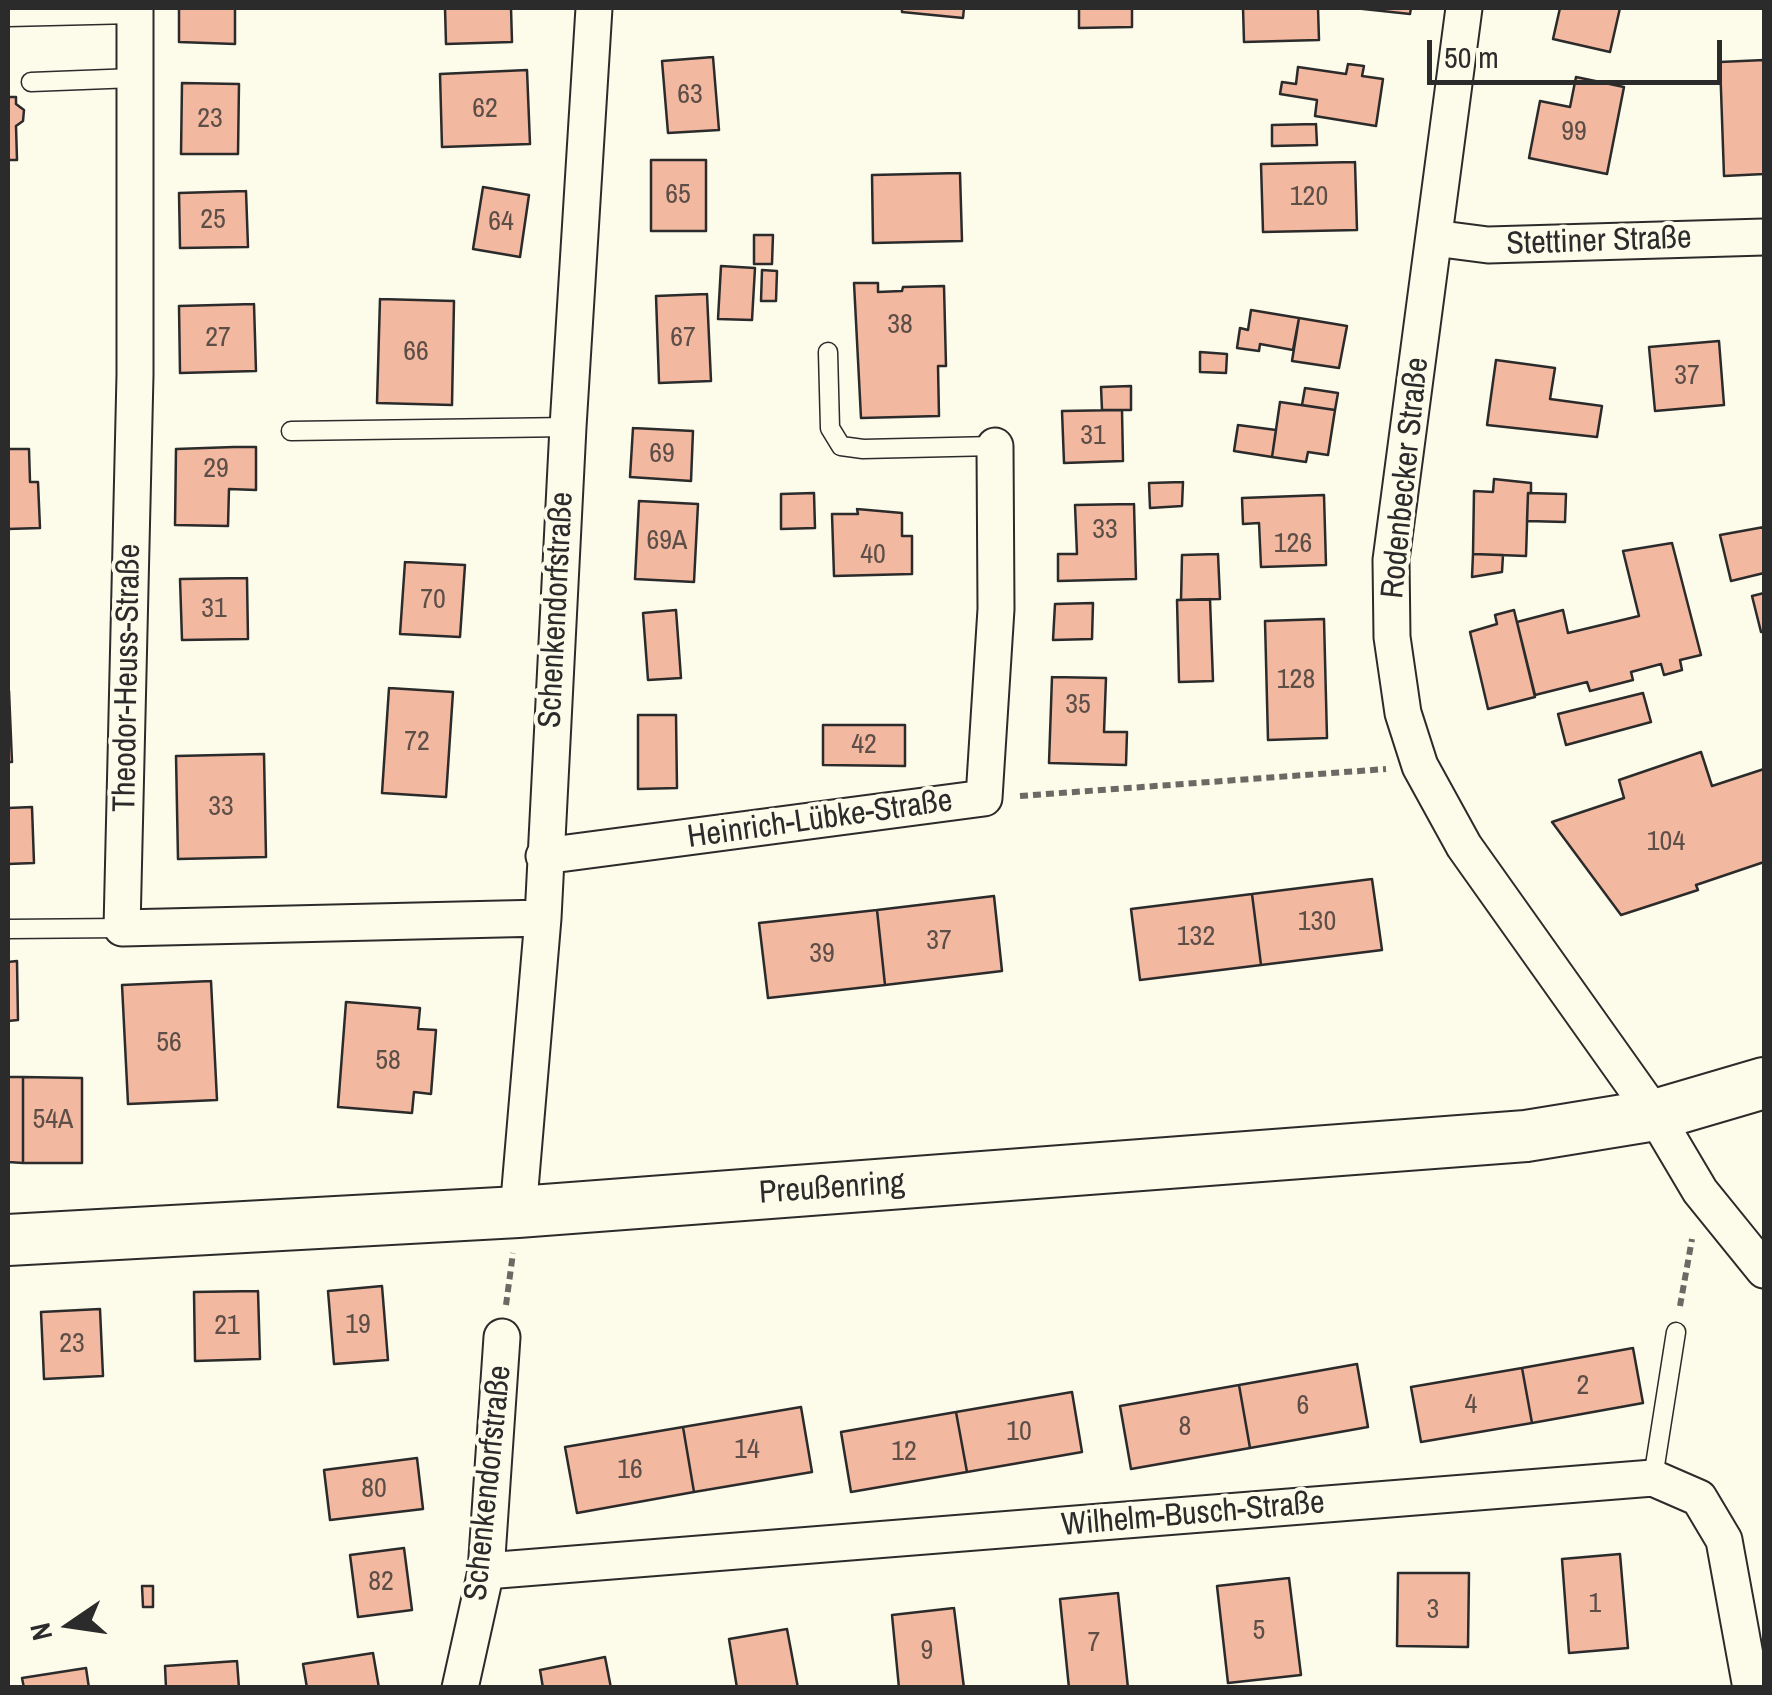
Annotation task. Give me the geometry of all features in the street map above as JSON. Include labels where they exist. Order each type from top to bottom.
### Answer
[{"type":"street","name":"Schenkendorfstraße","points":[[518,1212],[542,918],[594,8]]},
{"type":"street","name":"Rodenbecker Straße","points":[[1464,8],[1391,560],[1392,637],[1403,713],[1420,766],[1464,846],[1655,1115],[1700,1191],[1764,1270]]},
{"type":"street","name":"Theodor-Heuss-Straße","points":[[122,928],[135,376],[134,11]]},
{"type":"street","name":"Stettiner Straße","points":[[1434,238],[1488,245],[1764,238]]},
{"type":"street","name":"Heinrich-Lübke-Straße","points":[[544,856],[984,798],[996,609],[995,446]]},
{"type":"street","points":[[122,928],[542,918]]},
{"type":"street","name":"Preußenring","points":[[8,1240],[518,1212],[1526,1136],[1655,1115],[1764,1083]]},
{"type":"street","name":"Schenkendorfstraße","points":[[460,1688],[486,1571],[502,1337]]},
{"type":"street","name":"Wilhelm-Busch-Straße","points":[[486,1571],[1653,1478],[1699,1498],[1724,1540],[1751,1688]]},
{"type":"lane","points":[[8,17],[134,11]]},
{"type":"lane","points":[[30,82],[134,78]]},
{"type":"lane","points":[[828,352],[830,428],[841,446],[995,446]]},
{"type":"lane","points":[[290,432],[568,427]]},
{"type":"lane","points":[[8,929],[122,928]]},
{"type":"lane","points":[[1653,1478],[1676,1332]]},
{"type":"path","points":[[984,798],[1420,766]]},
{"type":"path","points":[[1676,1332],[1700,1191]]},
{"type":"path","points":[[502,1337],[518,1212]]},
{"type":"building","points":[[179,8],[235,8],[235,44],[179,42]]},
{"type":"building","points":[[445,8],[511,8],[512,42],[446,44]]},
{"type":"building","points":[[902,8],[964,8],[963,18],[902,12]]},
{"type":"building","points":[[1079,8],[1132,8],[1132,27],[1079,28]]},
{"type":"building","points":[[1243,8],[1318,8],[1319,40],[1244,42]]},
{"type":"building","points":[[1354,8],[1411,8],[1410,14]]},
{"type":"building","points":[[1560,8],[1620,8],[1610,52],[1553,39]]},
{"type":"building","points":[[713,57],[719,130],[668,133],[662,61]]},
{"type":"building","points":[[1764,60],[1764,174],[1724,176],[1720,62]]},
{"type":"building","points":[[1348,64],[1364,66],[1362,76],[1383,79],[1376,126],[1315,116],[1317,100],[1280,94],[1282,82],[1296,84],[1298,67],[1346,74]]},
{"type":"building","points":[[527,70],[530,144],[442,147],[440,74]]},
{"type":"building","points":[[1576,77],[1624,87],[1607,174],[1529,158],[1540,101],[1570,107]]},
{"type":"building","points":[[182,83],[239,84],[238,154],[181,154]]},
{"type":"building","points":[[8,97],[16,97],[16,104],[24,110],[23,121],[16,126],[17,160],[8,160]]},
{"type":"building","points":[[1316,124],[1317,145],[1272,146],[1272,125]]},
{"type":"building","points":[[651,160],[706,160],[706,231],[651,231]]},
{"type":"building","points":[[1355,162],[1357,230],[1263,232],[1261,164]]},
{"type":"building","points":[[960,173],[962,241],[873,243],[872,175]]},
{"type":"building","points":[[483,187],[529,195],[520,257],[473,249]]},
{"type":"building","points":[[246,191],[248,247],[180,248],[179,193]]},
{"type":"building","points":[[754,235],[773,235],[772,264],[754,264]]},
{"type":"building","points":[[721,266],[755,268],[752,320],[718,319]]},
{"type":"building","points":[[762,270],[777,271],[776,301],[761,301]]},
{"type":"building","points":[[854,283],[878,283],[878,292],[944,286],[946,366],[938,366],[939,416],[861,418]]},
{"type":"building","points":[[707,294],[711,381],[659,383],[656,296]]},
{"type":"building","points":[[380,299],[454,301],[452,405],[377,403]]},
{"type":"building","points":[[254,304],[256,371],[180,373],[179,306]]},
{"type":"building","points":[[1251,310],[1299,318],[1293,350],[1260,344],[1259,351],[1237,348],[1240,328],[1248,330]]},
{"type":"building","points":[[1299,318],[1347,326],[1339,368],[1292,361]]},
{"type":"building","points":[[1719,341],[1724,405],[1655,411],[1649,347]]},
{"type":"building","points":[[1200,352],[1227,354],[1226,373],[1200,372]]},
{"type":"building","points":[[1496,360],[1555,368],[1550,399],[1602,406],[1597,437],[1487,425]]},
{"type":"building","points":[[1131,386],[1131,410],[1102,410],[1101,387]]},
{"type":"building","points":[[1305,388],[1338,393],[1335,410],[1302,405]]},
{"type":"building","points":[[1280,402],[1335,410],[1328,455],[1308,452],[1306,462],[1272,457]]},
{"type":"building","points":[[1122,410],[1123,461],[1064,463],[1062,411]]},
{"type":"building","points":[[1238,425],[1276,430],[1272,457],[1234,451]]},
{"type":"building","points":[[633,428],[693,431],[691,481],[630,477]]},
{"type":"building","points":[[256,447],[256,490],[229,489],[228,526],[175,525],[176,449]]},
{"type":"building","points":[[8,449],[29,449],[30,482],[38,482],[40,528],[8,529]]},
{"type":"building","points":[[1494,479],[1531,483],[1526,556],[1473,554],[1474,491],[1493,492]]},
{"type":"building","points":[[1183,482],[1182,506],[1150,508],[1149,483]]},
{"type":"building","points":[[814,493],[815,528],[781,529],[781,494]]},
{"type":"building","points":[[1528,493],[1566,494],[1565,522],[1527,521]]},
{"type":"building","points":[[1324,495],[1326,565],[1261,567],[1259,523],[1243,524],[1242,498]]},
{"type":"building","points":[[639,501],[698,504],[694,582],[635,579]]},
{"type":"building","points":[[1134,504],[1136,579],[1058,581],[1058,554],[1077,554],[1075,505]]},
{"type":"building","points":[[857,509],[902,513],[902,536],[912,536],[912,574],[834,576],[832,514],[858,514]]},
{"type":"building","points":[[1764,527],[1764,573],[1731,581],[1720,535]]},
{"type":"building","points":[[1672,543],[1701,655],[1680,660],[1682,670],[1664,675],[1661,664],[1631,672],[1633,680],[1590,691],[1587,682],[1535,695],[1517,622],[1563,610],[1568,633],[1639,616],[1623,551]]},
{"type":"building","points":[[1218,554],[1220,599],[1181,600],[1182,555]]},
{"type":"building","points":[[1473,554],[1503,555],[1502,572],[1472,577]]},
{"type":"building","points":[[405,562],[465,565],[460,637],[400,634]]},
{"type":"building","points":[[247,578],[248,639],[182,640],[180,579]]},
{"type":"building","points":[[1764,593],[1764,632],[1761,632],[1752,596]]},
{"type":"building","points":[[1210,599],[1213,681],[1179,682],[1177,600]]},
{"type":"building","points":[[1093,603],[1092,639],[1053,640],[1055,604]]},
{"type":"building","points":[[676,610],[681,678],[648,680],[643,613]]},
{"type":"building","points":[[1514,610],[1535,697],[1488,709],[1470,632],[1497,624],[1495,615]]},
{"type":"building","points":[[1324,619],[1327,738],[1268,740],[1265,621]]},
{"type":"building","points":[[1052,677],[1106,678],[1104,732],[1127,732],[1126,765],[1049,763]]},
{"type":"building","points":[[389,688],[453,692],[446,797],[382,793]]},
{"type":"building","points":[[9,691],[12,762],[8,762]]},
{"type":"building","points":[[1643,693],[1651,722],[1566,745],[1558,714]]},
{"type":"building","points":[[638,715],[676,715],[677,788],[638,789]]},
{"type":"building","points":[[823,725],[905,725],[905,766],[823,765]]},
{"type":"building","points":[[1701,752],[1712,786],[1764,769],[1764,862],[1696,885],[1698,890],[1621,915],[1552,822],[1624,798],[1619,780]]},
{"type":"building","points":[[264,754],[266,857],[178,859],[176,756]]},
{"type":"building","points":[[32,807],[34,863],[8,864],[8,808]]},
{"type":"building","points":[[1372,879],[1382,950],[1261,965],[1252,894]]},
{"type":"building","points":[[1252,894],[1261,965],[1140,980],[1131,909]]},
{"type":"building","points":[[994,896],[1002,971],[885,985],[877,910]]},
{"type":"building","points":[[877,910],[885,985],[768,998],[759,923]]},
{"type":"building","points":[[17,961],[18,1020],[8,1021],[8,962]]},
{"type":"building","points":[[211,981],[217,1100],[128,1104],[122,985]]},
{"type":"building","points":[[346,1002],[420,1008],[418,1029],[436,1030],[431,1094],[414,1092],[412,1113],[338,1107]]},
{"type":"building","points":[[8,1077],[23,1077],[23,1163],[8,1162]]},
{"type":"building","points":[[23,1077],[82,1078],[82,1163],[23,1163]]},
{"type":"building","points":[[382,1286],[388,1360],[334,1364],[328,1291]]},
{"type":"building","points":[[258,1291],[260,1359],[195,1361],[194,1292]]},
{"type":"building","points":[[100,1309],[103,1376],[44,1379],[41,1312]]},
{"type":"building","points":[[1633,1348],[1643,1403],[1532,1423],[1522,1368]]},
{"type":"building","points":[[1357,1364],[1368,1427],[1250,1448],[1239,1385]]},
{"type":"building","points":[[1522,1368],[1532,1423],[1421,1442],[1411,1387]]},
{"type":"building","points":[[1239,1385],[1250,1448],[1131,1469],[1120,1406]]},
{"type":"building","points":[[1072,1392],[1082,1452],[967,1472],[956,1412]]},
{"type":"building","points":[[801,1407],[812,1472],[694,1492],[683,1427]]},
{"type":"building","points":[[956,1412],[967,1472],[851,1492],[841,1432]]},
{"type":"building","points":[[683,1427],[694,1492],[577,1513],[565,1447]]},
{"type":"building","points":[[417,1458],[423,1509],[330,1520],[324,1470]]},
{"type":"building","points":[[404,1548],[412,1610],[358,1617],[350,1555]]},
{"type":"building","points":[[1620,1554],[1628,1648],[1569,1653],[1562,1559]]},
{"type":"building","points":[[1398,1573],[1469,1573],[1468,1647],[1397,1646]]},
{"type":"building","points":[[1289,1578],[1301,1675],[1228,1683],[1217,1586]]},
{"type":"building","points":[[142,1586],[153,1586],[153,1607],[143,1607]]},
{"type":"building","points":[[1118,1593],[1128,1688],[1069,1688],[1060,1599]]},
{"type":"building","points":[[954,1608],[964,1688],[899,1688],[892,1615]]},
{"type":"building","points":[[787,1629],[798,1688],[737,1688],[729,1639]]},
{"type":"building","points":[[373,1653],[379,1688],[307,1688],[303,1664]]},
{"type":"building","points":[[605,1657],[611,1688],[543,1688],[540,1670]]},
{"type":"building","points":[[237,1661],[239,1688],[166,1688],[165,1666]]},
{"type":"building","points":[[86,1668],[89,1688],[24,1688],[22,1678]]}]
